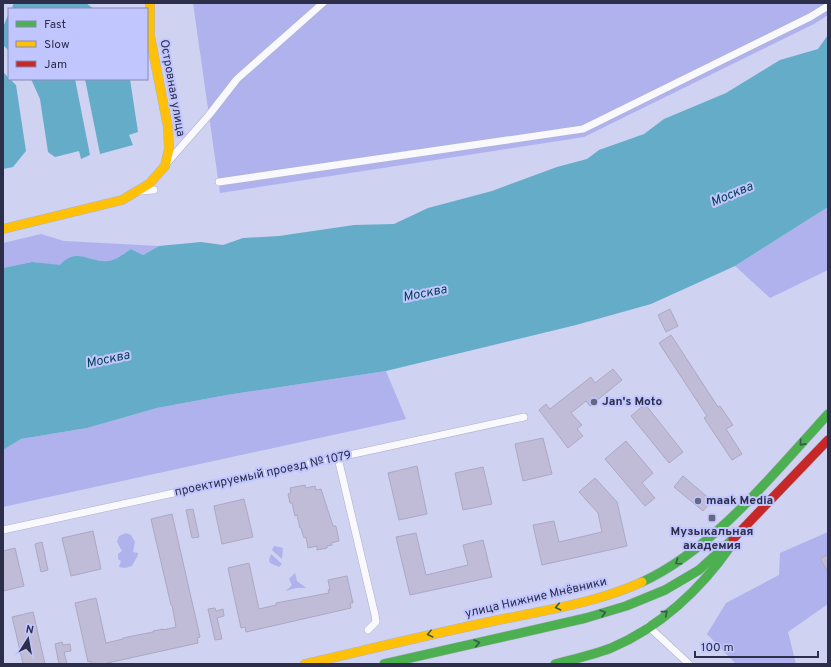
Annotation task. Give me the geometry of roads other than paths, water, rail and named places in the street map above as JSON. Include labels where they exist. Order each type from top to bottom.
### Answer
[{"type":"main road","name":"Островная улица","points":[[3,230],[122,200],[149,184],[164,166],[170,149],[168,127],[150,36],[150,3]]},
{"type":"main road","name":"улица Нижние Мнёвники","points":[[305,664],[449,630],[586,601],[624,590],[659,574],[710,538],[773,474],[828,414]]},
{"type":"main road","points":[[384,664],[586,618],[626,606],[686,580],[738,534],[828,440]]},
{"type":"main road","points":[[555,664],[588,657],[627,640],[648,626],[695,588],[718,566],[738,534]]},
{"type":"street","points":[[164,166],[209,115],[237,78],[323,3]]},
{"type":"street","points":[[219,182],[582,129],[810,17],[828,6]]},
{"type":"street","points":[[138,191],[154,190]]},
{"type":"street","name":"проектируемый проезд № 1079","points":[[3,530],[524,417]]},
{"type":"street","points":[[338,458],[375,615],[376,622],[368,630]]},
{"type":"street","points":[[648,626],[689,664]]},
{"type":"water","points":[[14,3],[86,3],[93,8],[14,8],[12,7]]},
{"type":"water","points":[[8,15],[8,50],[3,45],[3,27]]},
{"type":"water","name":"Москва","points":[[828,35],[828,207],[735,266],[651,304],[576,325],[386,371],[227,395],[157,408],[87,428],[21,439],[3,450],[3,268],[32,262],[60,265],[66,259],[78,256],[109,261],[131,249],[143,255],[159,246],[201,242],[223,245],[243,238],[279,236],[354,225],[394,224],[428,208],[492,191],[557,167],[587,159],[599,150],[644,134],[664,119],[726,93],[780,60],[818,49]]},
{"type":"water","points":[[3,72],[8,77],[8,80],[11,80],[16,85],[26,151],[13,167],[3,169]]},
{"type":"water","points":[[31,80],[75,80],[90,155],[81,159],[79,151],[55,157],[48,152],[40,99]]},
{"type":"water","points":[[85,80],[130,80],[138,132],[129,135],[133,145],[100,154]]},
{"type":"place","name":"Jan's Moto","points":[[594,402]]},
{"type":"place","name":"maak Media","points":[[698,501]]},
{"type":"place","name":"Музыкальная академия","points":[[712,518]]}]
